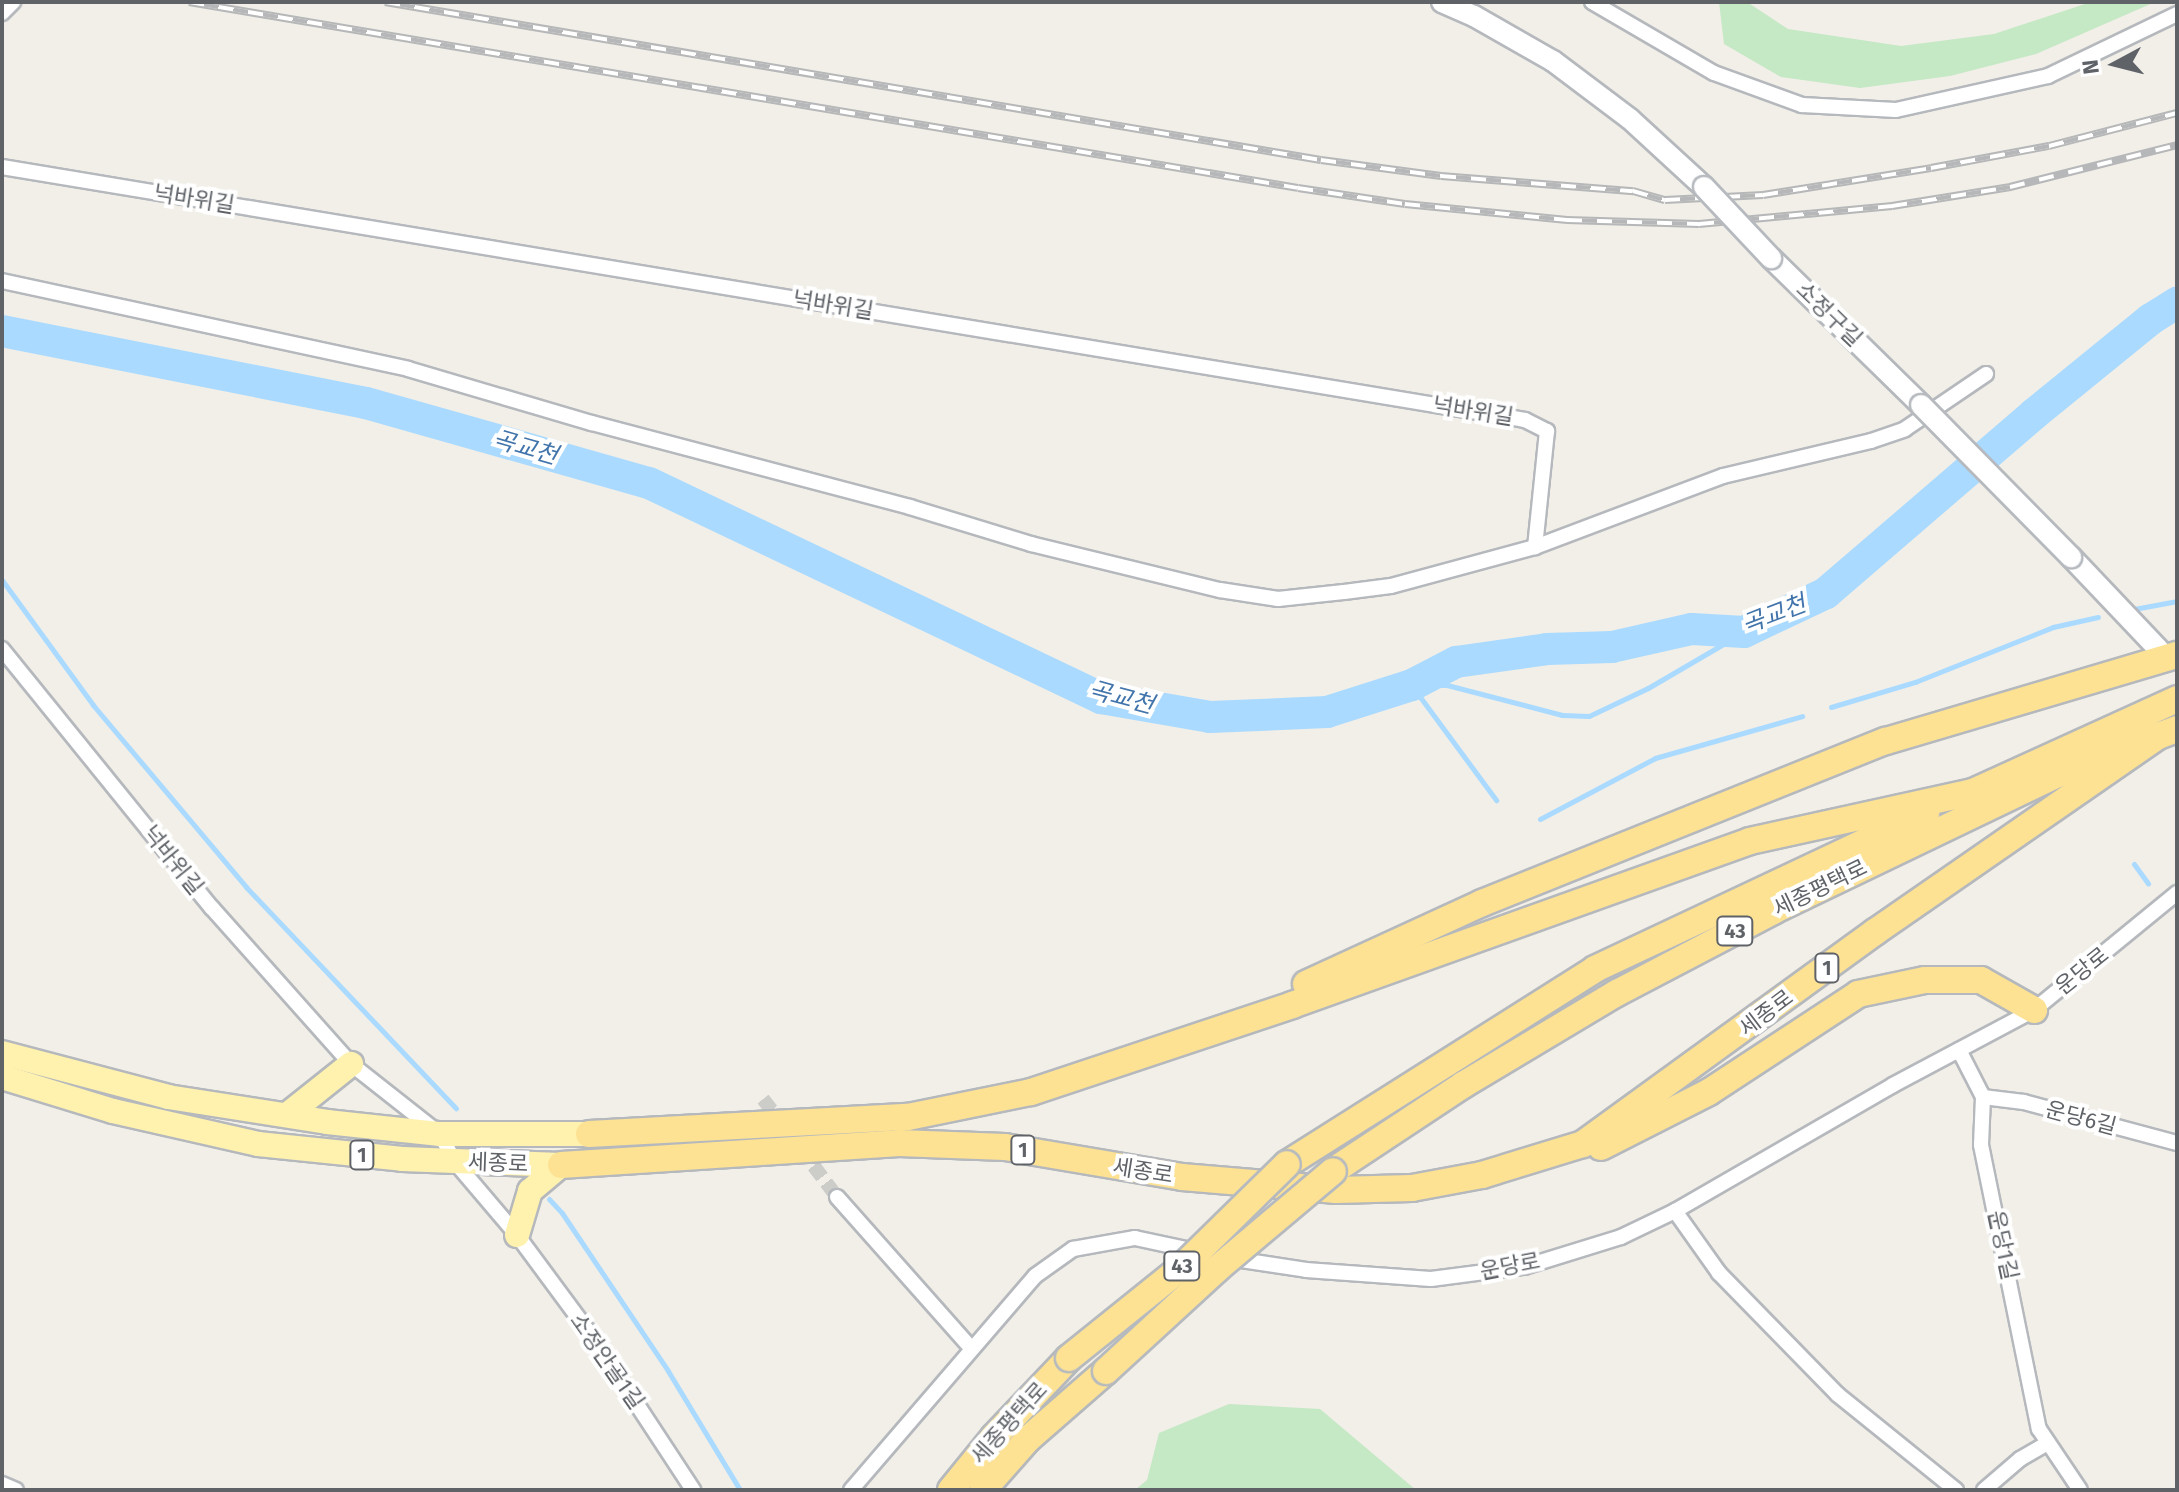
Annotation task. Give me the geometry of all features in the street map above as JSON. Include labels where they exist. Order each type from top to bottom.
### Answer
[{"type":"highway","points":[[1174,1046],[1482,903],[1886,741],[2173,662]]},
{"type":"highway","name":"세종로","points":[[589,1134],[908,1117],[1031,1092],[1174,1046],[1750,841],[1973,792],[2177,699]]},
{"type":"highway","name":"세종로","points":[[561,1165],[899,1143],[1005,1147],[1182,1177],[1336,1190],[1412,1188],[1482,1175],[1583,1144],[1875,932],[2168,732]]},
{"type":"highway","name":"세종평택로","points":[[983,1490],[1028,1439],[1218,1268],[1333,1171],[1463,1085],[1617,993],[1773,911],[2060,773],[2168,732]]},
{"type":"highway","name":"세종평택로","points":[[951,1490],[994,1437],[1069,1358],[1181,1268],[1287,1164],[1595,969],[1973,792]]},
{"type":"highway","points":[[1482,1175],[1584,1157],[1709,1092],[1858,994],[1925,980],[1981,980],[2034,1010]]},
{"type":"main road","name":"세종로","points":[[2,1053],[168,1097],[287,1115],[440,1134],[589,1134]]},
{"type":"main road","points":[[287,1115],[351,1064]]},
{"type":"main road","name":"세종로","points":[[2,1077],[113,1111],[258,1144],[455,1162],[561,1165]]},
{"type":"main road","points":[[517,1235],[530,1191],[561,1165]]},
{"type":"street","name":"소정구길","points":[[1442,2],[1474,16],[1553,61],[1630,119],[1704,187],[2173,662]]},
{"type":"street","points":[[1592,2],[1714,73],[1802,105],[1896,110],[2048,76],[2177,14]]},
{"type":"street","name":"넉바위길","points":[[2,167],[1525,420],[1547,431],[1535,547]]},
{"type":"street","points":[[2,281],[363,357],[895,503],[1031,544],[1220,590],[1278,599],[1391,586],[1535,547],[1723,476],[1871,441],[1905,429],[1986,374]]},
{"type":"street","name":"넉바위길","points":[[2,649],[212,908],[351,1064],[440,1134]]},
{"type":"street","name":"운당로","points":[[851,1490],[1035,1276],[1073,1249],[1135,1238],[1263,1265],[1431,1279],[1524,1267],[1621,1237],[1675,1211],[2034,1010],[2177,893]]},
{"type":"street","name":"운당1길","points":[[1959,1050],[1983,1097],[1981,1145],[2039,1429],[2080,1490]]},
{"type":"street","name":"운당6길","points":[[1983,1097],[2024,1102],[2177,1143]]},
{"type":"street","name":"소정안골1길","points":[[440,1134],[455,1162],[517,1235],[594,1339],[693,1490]]},
{"type":"street","points":[[837,1197],[972,1349]]},
{"type":"street","points":[[1675,1211],[1719,1273],[1837,1394],[1956,1490]]},
{"type":"street","points":[[1984,1490],[2020,1459],[2048,1443]]},
{"type":"street","points":[[2,1484],[16,1490]]},
{"type":"green space","points":[[1719,2],[1747,2],[1788,29],[1901,46],[1994,34],[2091,2],[2155,2],[2036,54],[1950,76],[1860,88],[1781,77],[1724,44]]},
{"type":"green space","points":[[1229,1404],[1320,1409],[1416,1490],[1135,1490],[1147,1480],[1159,1433]]},
{"type":"waterway","name":"곡교천","points":[[2,331],[366,403],[649,483],[1101,698],[1210,717],[1327,712],[1412,685],[1456,662],[1547,649],[1612,647],[1692,629],[1744,632],[1826,593],[2034,414],[2151,319],[2177,303]]},
{"type":"waterway","points":[[2,580],[93,705],[246,887],[456,1108]]},
{"type":"waterway","points":[[2134,609],[2177,601]]},
{"type":"waterway","points":[[1831,707],[1915,682],[2053,627],[2098,617]]},
{"type":"waterway","points":[[1412,685],[1447,685],[1562,715],[1589,716],[1648,688],[1744,632]]},
{"type":"waterway","points":[[1412,686],[1496,800]]},
{"type":"waterway","points":[[1540,819],[1655,758],[1802,716]]},
{"type":"waterway","points":[[2134,864],[2148,883]]},
{"type":"waterway","points":[[549,1199],[562,1213],[668,1371],[740,1490]]},
{"type":"tunnel","points":[[763,1099],[784,1126]]},
{"type":"tunnel","points":[[801,1149],[837,1197]]},
{"type":"railway","points":[[189,2],[1298,188],[1405,204],[1567,220],[1699,224],[1892,206],[2010,187],[2177,145]]},
{"type":"railway","points":[[385,2],[1321,160],[1441,176],[1633,191],[1665,200],[1763,195],[1931,168],[2049,146],[2177,113]]}]
